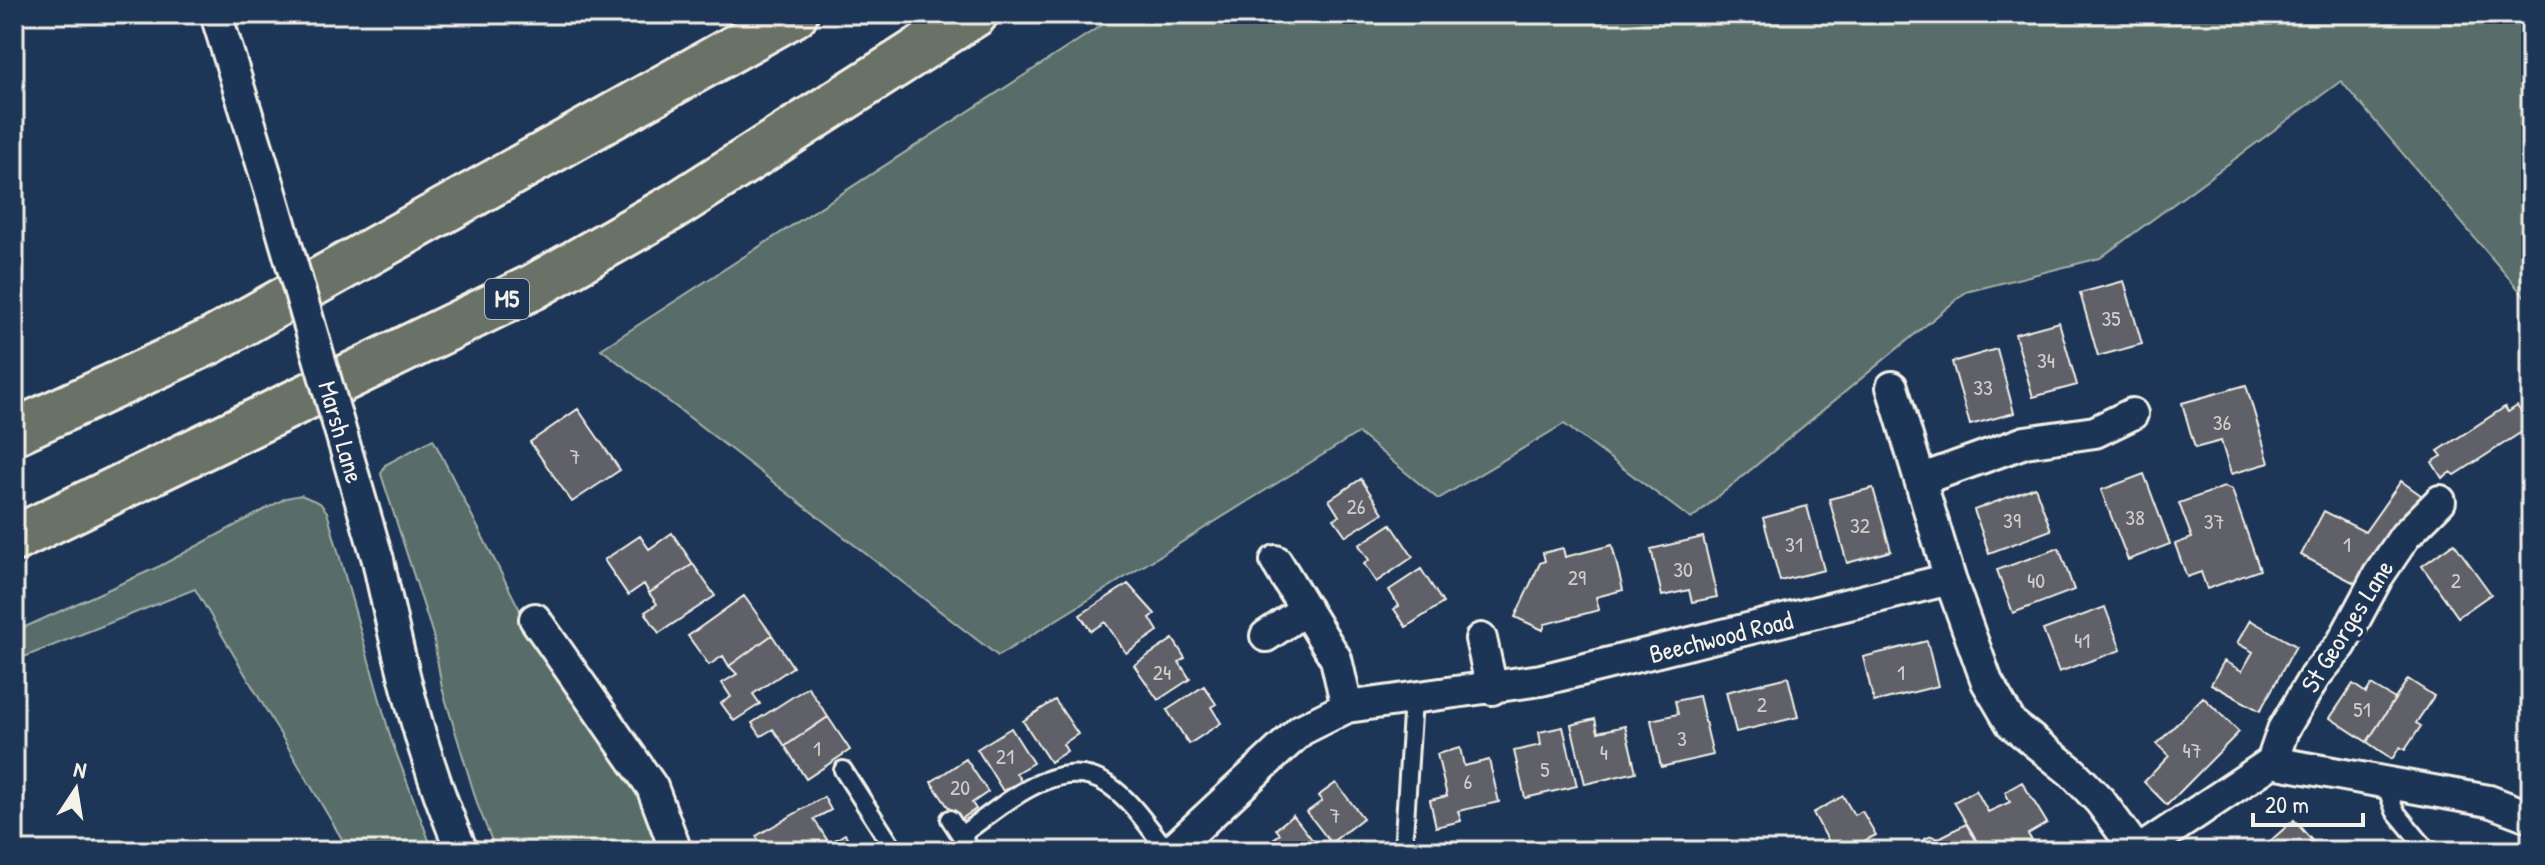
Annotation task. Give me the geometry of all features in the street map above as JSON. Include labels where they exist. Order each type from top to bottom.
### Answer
[{"type":"highway","points":[[14,432],[211,341],[795,14]]},
{"type":"highway","name":"M5","points":[[14,539],[533,287],[678,204],[975,14]]},
{"type":"highway","points":[[14,411],[211,341]]},
{"type":"street","name":"Marsh Lane","points":[[216,14],[378,560],[407,695],[445,812],[462,851]]},
{"type":"street","points":[[1892,387],[1950,579],[1987,682],[2011,723],[2091,792],[2138,851],[2272,762],[2489,801],[2531,817]]},
{"type":"street","points":[[1920,480],[2025,442],[2095,432],[2132,414]]},
{"type":"street","name":"St Georges Lane","points":[[2272,762],[2283,730],[2315,676],[2341,645],[2378,576],[2405,536],[2440,501]]},
{"type":"street","points":[[1276,561],[1336,659],[1347,707]]},
{"type":"street","name":"Beechwood Road","points":[[1170,851],[1301,730],[1347,707],[1492,689],[1665,651],[1950,579]]},
{"type":"street","points":[[1266,636],[1306,609]]},
{"type":"street","points":[[535,619],[652,787],[676,851]]},
{"type":"street","points":[[1481,639],[1492,689]]},
{"type":"lane","points":[[1403,851],[1413,700]]},
{"type":"lane","points":[[843,770],[895,851]]},
{"type":"lane","points":[[961,835],[1030,788],[1071,774],[1109,785],[1170,851]]},
{"type":"lane","points":[[2384,781],[2395,811],[2428,851]]},
{"type":"lane","points":[[950,819],[971,851]]},
{"type":"green space","points":[[1119,14],[2531,14],[2531,304],[2341,81],[2100,258],[1966,292],[1691,519],[1564,424],[1438,499],[1358,433],[998,656],[601,349]]},
{"type":"green space","points":[[433,439],[526,622],[645,791],[668,851],[496,851],[478,806],[442,688],[433,635],[381,474],[385,465]]},
{"type":"green space","points":[[301,495],[320,503],[327,512],[391,739],[433,851],[349,851],[195,589],[14,661],[14,632],[160,566],[286,498]]},
{"type":"building","points":[[2124,281],[2142,344],[2098,356],[2080,293]]},
{"type":"building","points":[[2059,322],[2077,385],[2033,397],[2015,334]]},
{"type":"building","points":[[1997,349],[2014,413],[1970,425],[1952,362]]},
{"type":"building","points":[[2246,385],[2269,463],[2231,474],[2221,441],[2195,448],[2182,403]]},
{"type":"building","points":[[2517,406],[2531,426],[2455,475],[2451,472],[2442,478],[2432,462],[2442,456],[2438,451],[2505,407],[2508,412]]},
{"type":"building","points":[[578,409],[620,470],[572,502],[530,442]]},
{"type":"building","points":[[2144,474],[2170,544],[2128,560],[2101,490]]},
{"type":"building","points":[[1361,479],[1383,513],[1346,536],[1334,519],[1339,516],[1329,500]]},
{"type":"building","points":[[2401,481],[2425,498],[2364,588],[2301,555],[2324,511],[2365,532]]},
{"type":"building","points":[[2035,487],[2051,530],[1989,553],[1974,510]]},
{"type":"building","points":[[2224,487],[2232,490],[2260,570],[2207,589],[2201,572],[2187,577],[2175,544],[2192,538],[2179,503]]},
{"type":"building","points":[[1873,488],[1891,551],[1847,563],[1829,499]]},
{"type":"building","points":[[1807,506],[1824,570],[1780,581],[1763,518]]},
{"type":"building","points":[[1391,524],[1413,557],[1376,582],[1364,564],[1369,560],[1359,545]]},
{"type":"building","points":[[672,533],[693,564],[649,593],[644,584],[628,595],[604,560],[640,536],[649,549]]},
{"type":"building","points":[[1703,537],[1717,597],[1692,602],[1689,590],[1662,596],[1651,549]]},
{"type":"building","points":[[2454,543],[2491,594],[2458,617],[2422,566]]},
{"type":"building","points":[[1612,545],[1623,590],[1596,597],[1599,610],[1545,624],[1543,630],[1515,617],[1540,563],[1545,561],[1543,553],[1563,548],[1565,557]]},
{"type":"building","points":[[2059,548],[2074,590],[2013,613],[1997,570]]},
{"type":"building","points":[[693,564],[715,596],[659,633],[645,612],[657,604],[649,593]]},
{"type":"building","points":[[1421,569],[1443,603],[1406,627],[1394,609],[1399,606],[1389,590]]},
{"type":"building","points":[[1128,584],[1155,614],[1150,618],[1158,631],[1126,653],[1105,622],[1091,631],[1080,615]]},
{"type":"building","points":[[744,596],[772,635],[729,666],[723,656],[709,665],[688,636]]},
{"type":"building","points":[[2105,607],[2121,650],[2059,672],[2043,630]]},
{"type":"building","points":[[2250,620],[2296,646],[2260,711],[2211,684],[2224,661],[2242,671],[2253,652],[2237,643]]},
{"type":"building","points":[[772,635],[793,667],[753,694],[760,704],[734,721],[721,703],[731,697],[722,683],[737,674],[729,666]]},
{"type":"building","points":[[1173,639],[1185,658],[1179,662],[1190,679],[1158,700],[1134,665]]},
{"type":"building","points":[[1927,641],[1938,686],[1874,702],[1863,657]]},
{"type":"building","points":[[1788,677],[1798,717],[1736,732],[1726,692]]},
{"type":"building","points":[[2408,679],[2434,696],[2416,723],[2421,726],[2405,750],[2400,747],[2392,759],[2367,742]]},
{"type":"building","points":[[2353,684],[2366,693],[2371,685],[2395,699],[2367,742],[2330,718]]},
{"type":"building","points":[[1204,686],[1216,704],[1211,707],[1221,723],[1189,744],[1167,710]]},
{"type":"building","points":[[808,687],[828,717],[785,746],[773,729],[761,736],[752,723]]},
{"type":"building","points":[[1699,696],[1713,755],[1661,767],[1651,720],[1678,714],[1675,701]]},
{"type":"building","points":[[2203,697],[2239,732],[2167,805],[2144,782],[2169,756],[2157,744]]},
{"type":"building","points":[[1055,700],[1078,734],[1063,744],[1067,751],[1050,762],[1023,721]]},
{"type":"building","points":[[828,717],[850,750],[806,779],[785,746]]},
{"type":"building","points":[[1595,719],[1598,732],[1625,726],[1636,772],[1585,784],[1571,725]]},
{"type":"building","points":[[1563,727],[1577,786],[1525,798],[1514,751],[1541,745],[1539,732]]},
{"type":"building","points":[[1011,728],[1033,763],[1016,773],[1021,781],[1003,791],[977,749]]},
{"type":"building","points":[[1460,748],[1464,766],[1489,760],[1499,802],[1458,811],[1461,821],[1436,827],[1430,800],[1447,796],[1437,754]]},
{"type":"building","points":[[966,759],[988,792],[972,803],[976,809],[958,821],[931,782]]},
{"type":"building","points":[[2022,782],[2047,823],[2028,834],[2038,851],[1983,851],[1954,802],[1976,790],[1988,812],[2010,802],[2005,792]]},
{"type":"building","points":[[1336,783],[1363,818],[1331,843],[1307,812],[1322,801],[1318,796]]},
{"type":"building","points":[[1843,796],[1854,815],[1862,811],[1876,835],[1864,841],[1869,849],[1878,844],[1882,851],[1808,851],[1828,840],[1813,813]]},
{"type":"building","points":[[824,797],[831,810],[814,819],[829,843],[816,851],[765,851],[756,836]]},
{"type":"building","points":[[1293,815],[1321,851],[1270,851],[1265,845],[1280,834],[1276,829]]},
{"type":"building","points":[[2294,820],[2321,851],[2277,851],[2269,842]]},
{"type":"building","points":[[1966,824],[1983,851],[1912,851],[1924,845],[1924,839],[1932,836],[1937,839]]},
{"type":"building","points":[[845,834],[853,847],[846,851],[816,851]]}]
